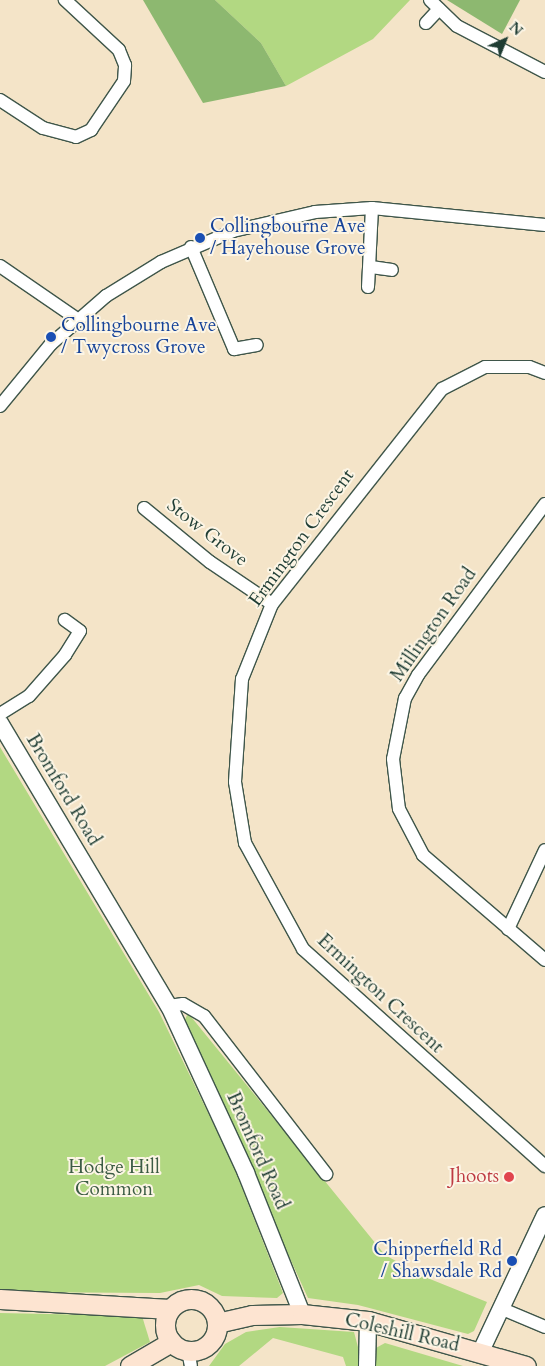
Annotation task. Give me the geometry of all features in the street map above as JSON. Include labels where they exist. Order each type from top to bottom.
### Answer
[{"type":"main road","points":[[0,1299],[170,1309]]},
{"type":"main road","points":[[182,1300],[198,1300],[212,1308],[217,1323],[212,1340],[190,1358],[171,1342],[165,1326],[170,1309],[182,1300]]},
{"type":"main road","name":"Coleshill Road","points":[[217,1323],[252,1315],[302,1314],[368,1321],[481,1351],[526,1366]]},
{"type":"main road","points":[[130,1366],[171,1342]]},
{"type":"street","points":[[0,100],[43,128],[76,137],[91,130],[118,89],[125,65],[119,50],[65,0]]},
{"type":"street","points":[[426,23],[435,4],[457,26],[545,72]]},
{"type":"street","points":[[368,287],[371,267],[372,208]]},
{"type":"street","points":[[0,406],[77,319],[131,280],[191,247],[276,219],[372,208],[545,225]]},
{"type":"street","points":[[191,247],[234,349],[257,345]]},
{"type":"street","points":[[0,266],[77,319]]},
{"type":"street","points":[[371,267],[392,270]]},
{"type":"street","name":"Ermington Crescent","points":[[545,373],[529,367],[485,367],[442,389],[272,604],[242,679],[236,723],[238,813],[265,886],[303,949],[330,978],[545,1166]]},
{"type":"street","name":"Millington Road","points":[[545,504],[418,675],[405,698],[394,735],[394,778],[412,839],[437,868],[545,960]]},
{"type":"street","name":"Stow Grove","points":[[144,508],[210,562],[272,604]]},
{"type":"street","points":[[0,714],[29,696],[65,655],[80,631],[65,620]]},
{"type":"street","name":"Bromford Road","points":[[0,723],[170,1006],[246,1173],[302,1314]]},
{"type":"street","points":[[508,929],[545,850]]},
{"type":"street","name":"Bromford Road","points":[[170,1006],[183,1004],[204,1016],[326,1174]]},
{"type":"street","points":[[481,1351],[545,1215]]},
{"type":"street","points":[[500,1308],[545,1327]]},
{"type":"street","points":[[367,1366],[368,1321]]},
{"type":"green space","points":[[143,0],[215,0],[261,43],[286,86],[203,103]]},
{"type":"green space","points":[[215,0],[410,0],[373,39],[286,86],[261,43]]},
{"type":"green space","points":[[447,0],[520,0],[502,34]]},
{"type":"green space","name":"Hodge Hill Common","points":[[0,747],[159,1012],[232,1162],[283,1293],[277,1298],[222,1296],[199,1285],[160,1293],[0,1292]]},
{"type":"green space","points":[[188,1013],[385,1255],[425,1277],[487,1302],[474,1331],[468,1334],[358,1305],[308,1298],[183,1024]]},
{"type":"green space","points":[[0,1313],[142,1316],[150,1342],[105,1366],[0,1366]]},
{"type":"green space","points":[[280,1327],[354,1332],[363,1366],[346,1366],[343,1357],[273,1338],[239,1366],[209,1366],[225,1344],[246,1332]]},
{"type":"green space","points":[[385,1343],[463,1366],[375,1366],[374,1349]]},
{"type":"place","name":"Collingbourne Ave / Hayehouse Grove","points":[[200,238]]},
{"type":"place","name":"Collingbourne Ave / Twycross Grove","points":[[51,337]]},
{"type":"place","name":"Jhoots","points":[[509,1177]]},
{"type":"place","name":"Chipperfield Rd / Shawsdale Rd","points":[[512,1261]]}]
